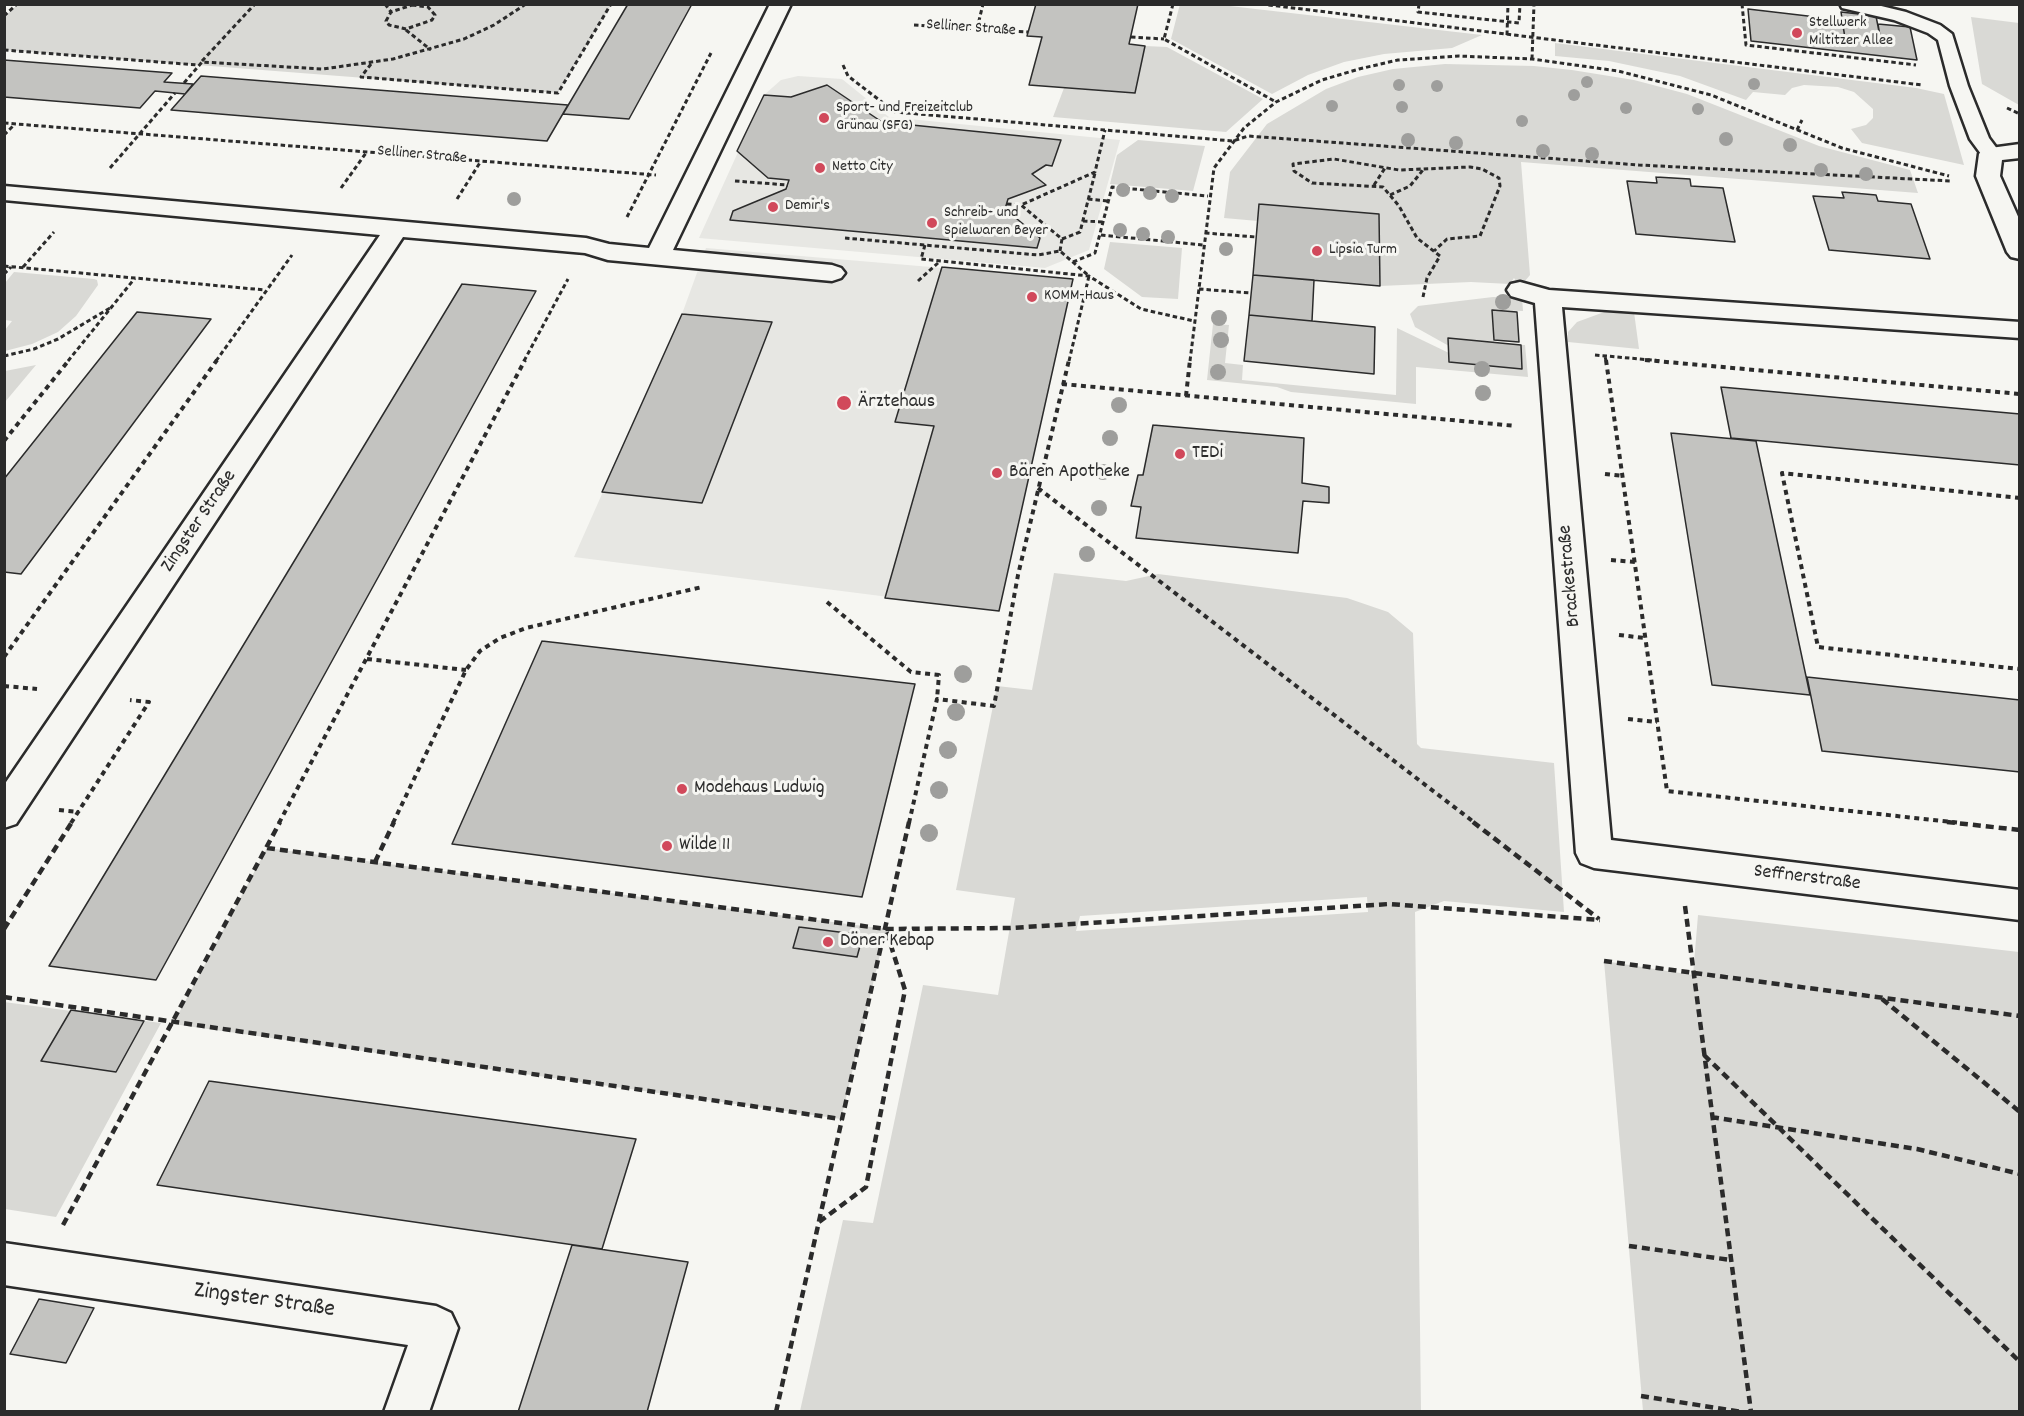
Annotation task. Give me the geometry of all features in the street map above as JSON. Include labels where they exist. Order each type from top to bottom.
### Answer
[{"type":"street","points":[[658,256],[781,4]]},
{"type":"street","points":[[2019,151],[1991,154],[1988,176],[2019,252]]},
{"type":"street","points":[[4,193],[396,229],[832,273]]},
{"type":"street","name":"Zingster Straße","points":[[4,814],[17,775],[84,695],[396,229]]},
{"type":"street","name":"Brackestraße","points":[[1594,853],[1552,351],[1534,294],[2019,330]]},
{"type":"street","name":"Seffnerstraße","points":[[1594,853],[2019,905]]},
{"type":"street","name":"Zingster Straße","points":[[22,1266],[436,1328],[406,1412]]},
{"type":"lane","points":[[1848,4],[1900,16],[1941,33],[1950,46],[1960,89],[1980,139],[1991,154]]},
{"type":"path","points":[[4,16],[17,4]]},
{"type":"path","points":[[184,83],[255,4]]},
{"type":"path","points":[[385,4],[391,12]]},
{"type":"path","points":[[202,62],[301,69],[341,68],[372,63],[431,50],[486,28],[526,4]]},
{"type":"path","points":[[372,63],[361,77],[558,93],[611,4]]},
{"type":"path","points":[[977,29],[983,4]]},
{"type":"path","points":[[1164,39],[1173,4]]},
{"type":"path","points":[[1261,4],[1960,89],[1972,91],[2019,114]]},
{"type":"path","points":[[1419,4],[1418,12],[1519,23],[1520,4]]},
{"type":"path","points":[[1507,35],[1509,4]]},
{"type":"path","points":[[1532,59],[1534,4]]},
{"type":"path","points":[[1742,4],[1746,45],[1955,69]]},
{"type":"path","points":[[412,5],[428,7],[435,15],[432,20],[406,29],[389,26],[386,21],[391,12],[412,5]]},
{"type":"path","name":"Selliner Straße","points":[[914,25],[1028,32]]},
{"type":"path","points":[[406,29],[431,50]]},
{"type":"path","points":[[1131,37],[1164,39],[1276,102]]},
{"type":"path","points":[[22,1266],[173,1024],[367,659],[597,249],[649,175],[714,47]]},
{"type":"path","points":[[4,50],[199,65]]},
{"type":"path","points":[[843,65],[848,75],[895,112],[1233,141],[1248,136],[1639,165],[1959,180],[1842,148],[1711,95],[1618,71],[1532,59],[1460,56],[1398,60],[1322,80],[1276,102],[1233,141],[1214,168],[1186,396]]},
{"type":"path","points":[[141,134],[175,93]]},
{"type":"path","points":[[1797,130],[1802,120]]},
{"type":"path","name":"Selliner Straße","points":[[4,123],[649,175]]},
{"type":"path","points":[[4,135],[15,124]]},
{"type":"path","points":[[1062,240],[1080,232],[1105,130]]},
{"type":"path","points":[[1423,297],[1427,278],[1440,256],[1417,238],[1383,187],[1312,183],[1294,171],[1293,164],[1302,161],[1334,159],[1385,168],[1422,170],[1470,167],[1482,169],[1499,178],[1500,186],[1480,236],[1447,239],[1434,251]]},
{"type":"path","points":[[1374,185],[1385,168]]},
{"type":"path","points":[[1390,195],[1410,186],[1422,170]]},
{"type":"path","points":[[1007,204],[1021,205],[1095,172]]},
{"type":"path","points":[[1073,262],[1095,253],[1112,188],[1209,196]]},
{"type":"path","points":[[1088,199],[1108,201]]},
{"type":"path","points":[[1021,205],[1062,240]]},
{"type":"path","points":[[1083,221],[1103,222]]},
{"type":"path","points":[[4,657],[317,222]]},
{"type":"path","points":[[1205,233],[1256,237]]},
{"type":"path","points":[[1101,235],[1203,245]]},
{"type":"path","points":[[835,237],[1038,255],[1060,251]]},
{"type":"path","points":[[1060,251],[1062,240]]},
{"type":"path","points":[[925,245],[921,259],[1089,276]]},
{"type":"path","points":[[1060,251],[1089,276],[1141,309],[1194,321]]},
{"type":"path","points":[[918,281],[938,262]]},
{"type":"path","points":[[4,266],[266,290]]},
{"type":"path","points":[[4,274],[12,266]]},
{"type":"path","points":[[937,699],[994,706],[1018,574],[1089,276]]},
{"type":"path","points":[[4,441],[135,278]]},
{"type":"path","points":[[1199,289],[1251,293]]},
{"type":"path","points":[[4,356],[58,339],[116,303]]},
{"type":"path","points":[[1552,351],[2019,394]]},
{"type":"path","points":[[1605,356],[1667,791],[2019,830]]},
{"type":"path","points":[[1062,384],[1559,430]]},
{"type":"path","points":[[2019,498],[1782,473],[1818,647],[2019,669]]},
{"type":"path","points":[[267,848],[885,929],[1010,928],[1389,904],[1600,920],[1038,488]]},
{"type":"path","points":[[375,862],[466,670],[480,651],[500,638],[526,628],[702,587]]},
{"type":"path","points":[[776,1412],[937,699],[939,675],[910,672],[827,602]]},
{"type":"path","points":[[367,659],[466,670]]},
{"type":"path","points":[[4,929],[149,702],[84,695]]},
{"type":"path","points":[[1681,864],[1711,1117],[1751,1412]]},
{"type":"path","points":[[818,1222],[866,1187],[905,990],[885,929]]},
{"type":"path","points":[[1604,961],[1693,975],[2019,1016]]},
{"type":"path","points":[[4,997],[173,1024],[841,1119]]},
{"type":"path","points":[[1882,998],[2019,1112]]},
{"type":"path","points":[[1704,1055],[2019,1362]]},
{"type":"path","points":[[1711,1117],[1917,1149],[2019,1174]]},
{"type":"path","points":[[1629,1246],[1731,1260]]},
{"type":"path","points":[[1641,1396],[1742,1412]]},
{"type":"shaded area","points":[[1180,4],[1221,5],[1482,35],[1452,48],[1384,54],[1344,62],[1308,75],[1272,94],[1171,39]]},
{"type":"shaded area","points":[[17,5],[611,5],[558,93],[5,50],[5,16]]},
{"type":"shaded area","points":[[1971,17],[2019,23],[2019,105],[1982,84]]},
{"type":"shaded area","points":[[1555,43],[1916,88],[1944,94],[1964,165],[1862,143],[1851,129],[1866,125],[1873,118],[1873,109],[1854,92],[1838,87],[1804,85],[1792,88],[1785,95],[1753,92],[1746,100],[1680,76],[1609,61],[1555,56]]},
{"type":"shaded area","points":[[1145,46],[1167,47],[1263,99],[1226,132],[1053,117],[1064,88],[1135,93]]},
{"type":"shaded area","points":[[1445,64],[1534,66],[1572,70],[1634,80],[1687,94],[1819,146],[1910,170],[1918,193],[1521,162],[1530,275],[1525,281],[1516,281],[1514,278],[1510,284],[1471,282],[1380,286],[1379,214],[1260,204],[1258,221],[1224,218],[1230,172],[1267,124],[1326,89],[1358,77],[1393,69]]},
{"type":"shaded area","points":[[798,76],[842,79],[889,117],[1120,140],[1089,250],[1045,268],[699,238],[764,95],[781,80]]},
{"type":"shaded area","points":[[1138,140],[1205,146],[1193,191],[1110,184],[1117,155]]},
{"type":"shaded area","points":[[1110,242],[1182,248],[1178,299],[1142,297],[1104,269]]},
{"type":"shaded area","name":"Ärztehaus","points":[[706,248],[1073,279],[999,611],[574,557],[682,314]]},
{"type":"shaded area","points":[[14,272],[94,279],[97,280],[98,285],[76,316],[58,332],[32,344],[5,351],[5,330],[12,321],[5,320],[5,283]]},
{"type":"shaded area","points":[[1493,297],[1522,297],[1523,311],[1492,310],[1494,342],[1449,346],[1415,327],[1410,314],[1418,306]]},
{"type":"shaded area","points":[[1607,311],[1634,312],[1639,349],[1568,342],[1568,332],[1577,322]]},
{"type":"shaded area","points":[[1213,324],[1229,325],[1225,363],[1243,365],[1242,380],[1396,395],[1397,328],[1449,353],[1449,362],[1522,369],[1521,345],[1525,345],[1528,377],[1416,367],[1416,404],[1291,392],[1277,387],[1207,380]]},
{"type":"shaded area","points":[[36,365],[5,402],[5,371]]},
{"type":"shaded area","points":[[1054,573],[1126,581],[1158,574],[1347,598],[1388,612],[1413,633],[1417,744],[1421,748],[1554,763],[1564,912],[1444,901],[1415,912],[1421,1411],[800,1411],[843,1220],[873,1223],[923,985],[998,995],[1015,898],[956,890],[997,686],[1032,690]],"holes":[[[1367,897],[1368,912],[1076,931],[1080,916]]]},
{"type":"shaded area","points":[[267,848],[886,929],[841,1119],[173,1024]]},
{"type":"shaded area","points":[[1698,915],[2019,952],[2019,1411],[1643,1411],[1604,961],[1693,975]]},
{"type":"shaded area","points":[[4,1002],[161,1023],[56,1217],[5,1209]]},
{"type":"building","points":[[628,4],[692,4],[629,119],[563,114]]},
{"type":"building","points":[[1036,4],[1138,4],[1129,44],[1145,46],[1135,93],[1029,85],[1042,37],[1027,36]]},
{"type":"building","name":"Stellwerk Miltitzer Allee","points":[[1748,9],[1842,20],[1845,38],[1881,42],[1878,24],[1910,27],[1917,60],[1751,41]]},
{"type":"building","points":[[1841,12],[1876,16],[1881,42],[1845,38]]},
{"type":"building","points":[[4,60],[172,73],[164,82],[193,84],[185,94],[155,91],[140,108],[4,97]]},
{"type":"building","points":[[201,76],[568,105],[547,141],[171,110]]},
{"type":"building","points":[[827,85],[882,122],[1061,140],[1052,166],[1046,165],[1032,174],[1046,185],[1008,199],[1005,209],[1040,238],[1037,248],[730,220],[733,211],[786,189],[789,180],[768,178],[737,151],[764,95],[791,97]]},
{"type":"building","points":[[1656,177],[1690,179],[1691,186],[1723,188],[1735,242],[1636,234],[1627,181],[1657,183]]},
{"type":"building","points":[[1842,192],[1876,195],[1878,201],[1911,204],[1930,259],[1829,250],[1813,196],[1844,198]]},
{"type":"building","name":"Lipsia Turm","points":[[1259,204],[1379,214],[1380,286],[1253,275]]},
{"type":"building","points":[[942,267],[1073,279],[999,611],[885,598],[934,426],[895,422]]},
{"type":"building","points":[[1253,275],[1314,280],[1312,321],[1249,315]]},
{"type":"building","points":[[462,284],[536,291],[156,980],[49,966]]},
{"type":"building","points":[[1492,310],[1517,312],[1519,342],[1494,340]]},
{"type":"building","points":[[137,312],[211,319],[21,574],[4,572],[4,479]]},
{"type":"building","points":[[682,314],[772,322],[702,503],[602,492]]},
{"type":"building","points":[[1249,315],[1375,327],[1374,374],[1244,361]]},
{"type":"building","points":[[1448,338],[1521,345],[1522,369],[1449,362]]},
{"type":"building","points":[[1721,387],[2020,414],[2020,465],[1731,438]]},
{"type":"building","points":[[1153,425],[1304,438],[1302,483],[1329,487],[1329,503],[1303,501],[1298,553],[1136,538],[1141,507],[1131,506],[1138,475],[1143,475]]},
{"type":"building","points":[[1671,433],[1756,441],[1810,695],[1712,685]]},
{"type":"building","name":"Modehaus Ludwig","points":[[542,641],[915,684],[862,897],[452,844]]},
{"type":"building","points":[[1807,677],[2020,700],[2020,772],[1822,751]]},
{"type":"building","name":"Döner Kebap","points":[[799,927],[863,935],[857,957],[793,948]]},
{"type":"building","points":[[71,1010],[144,1021],[116,1072],[41,1061]]},
{"type":"building","points":[[209,1081],[636,1139],[602,1249],[157,1185]]},
{"type":"building","points":[[572,1245],[688,1262],[647,1412],[518,1412]]},
{"type":"building","points":[[39,1299],[94,1308],[66,1363],[10,1354]]},
{"type":"place","name":"Stellwerk Miltitzer Allee","points":[[1797,33]]},
{"type":"place","name":"Sport- und Freizeitclub Grünau (SFG)","points":[[824,118]]},
{"type":"place","name":"Netto City","points":[[820,168]]},
{"type":"place","name":"Demir's","points":[[773,207]]},
{"type":"place","name":"Schreib- und Spielwaren Beyer","points":[[932,223]]},
{"type":"place","name":"Lipsia Turm","points":[[1317,251]]},
{"type":"place","name":"KOMM-Haus","points":[[1032,297]]},
{"type":"place","name":"Ärztehaus","points":[[844,403]]},
{"type":"place","name":"TEDi","points":[[1180,454]]},
{"type":"place","name":"Bären Apotheke","points":[[997,473]]},
{"type":"place","name":"Modehaus Ludwig","points":[[682,789]]},
{"type":"place","name":"Wilde 11","points":[[667,846]]},
{"type":"place","name":"Döner Kebap","points":[[828,942]]}]
